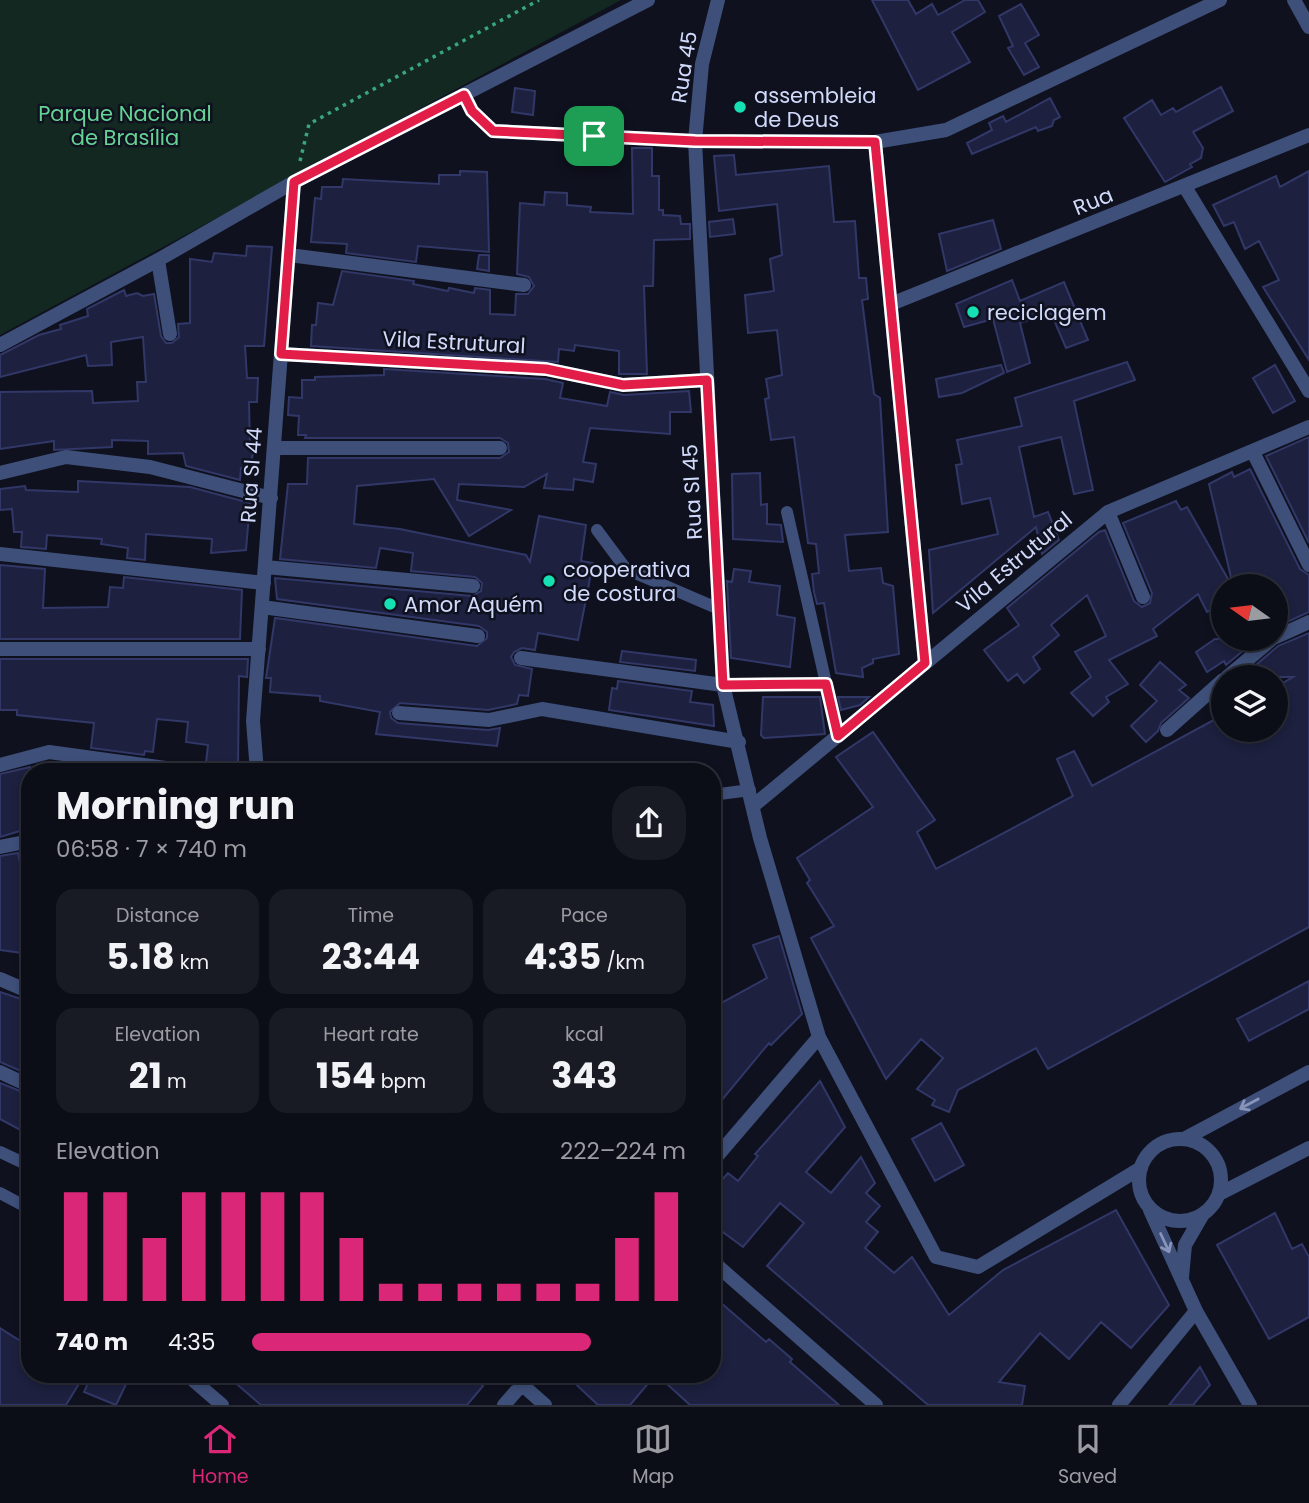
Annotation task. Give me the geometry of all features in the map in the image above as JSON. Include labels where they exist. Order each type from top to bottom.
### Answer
[{"type":"street","points":[[0,345],[158,260],[294,182],[648,0]]},
{"type":"street","name":"Rua 45","points":[[695,141],[702,64],[718,0]]},
{"type":"street","points":[[464,95],[472,111],[493,131],[695,141],[875,142],[946,130],[1220,0]]},
{"type":"street","points":[[1294,0],[1309,27]]},
{"type":"street","name":"Rua","points":[[891,304],[1309,135]]},
{"type":"street","name":"Rua Sl 45","points":[[695,141],[723,685],[753,807],[819,1037],[936,1257],[978,1267],[1141,1168]]},
{"type":"street","points":[[875,142],[925,663]]},
{"type":"street","name":"Rua Sl 44","points":[[256,763],[253,721],[294,182]]},
{"type":"street","points":[[1185,187],[1309,391]]},
{"type":"street","points":[[289,255],[523,285]]},
{"type":"street","points":[[158,260],[170,334]]},
{"type":"street","name":"Vila Estrutural","points":[[281,354],[546,369],[623,385],[707,380]]},
{"type":"street","name":"Vila Estrutural","points":[[753,807],[1108,512],[1309,427]]},
{"type":"street","points":[[274,448],[500,448]]},
{"type":"street","points":[[1253,452],[1309,565]]},
{"type":"street","points":[[0,473],[66,457],[150,467],[271,498]]},
{"type":"street","points":[[1108,512],[1143,597]]},
{"type":"street","points":[[0,554],[264,583]]},
{"type":"street","points":[[265,567],[473,586]]},
{"type":"street","points":[[262,607],[478,636]]},
{"type":"street","points":[[1288,632],[1309,622]]},
{"type":"street","points":[[0,649],[259,649]]},
{"type":"street","points":[[1242,665],[1258,651]]},
{"type":"street","points":[[521,658],[723,685]]},
{"type":"street","points":[[1167,730],[1211,691]]},
{"type":"street","points":[[399,713],[489,720],[542,709],[739,742]]},
{"type":"street","points":[[0,765],[49,752],[129,763]]},
{"type":"street","points":[[0,847],[21,844]]},
{"type":"street","points":[[0,979],[21,988]]},
{"type":"street","points":[[721,1151],[819,1037]]},
{"type":"street","points":[[0,1072],[21,1082]]},
{"type":"street","points":[[1250,1405],[1196,1311],[1140,1188],[1141,1168],[1147,1155],[1157,1146],[1185,1139],[1309,1072]]},
{"type":"street","points":[[1185,1139],[1202,1145],[1215,1158],[1221,1175],[1219,1194]]},
{"type":"street","points":[[1181,1278],[1185,1245],[1203,1214],[1219,1194],[1309,1148]]},
{"type":"street","points":[[1149,1207],[1160,1216],[1175,1221],[1189,1220],[1203,1214]]},
{"type":"street","points":[[721,1269],[876,1405]]},
{"type":"street","points":[[1119,1405],[1196,1311]]},
{"type":"street","points":[[196,1383],[222,1405]]},
{"type":"street","points":[[504,1405],[523,1383]]},
{"type":"street","points":[[529,1383],[545,1405]]},
{"type":"lane","points":[[787,512],[838,736]]},
{"type":"lane","points":[[597,530],[626,569],[719,609]]},
{"type":"lane","points":[[723,685],[826,684]]},
{"type":"lane","points":[[721,793],[750,790]]},
{"type":"lane","points":[[0,1152],[21,1162]]},
{"type":"lane","points":[[0,1193],[21,1204]]},
{"type":"path","points":[[294,182],[309,124],[539,0]]},
{"type":"green space","name":"Parque Nacional de Brasília","points":[[0,0],[621,0],[0,335]]},
{"type":"building","points":[[872,0],[908,0],[916,14],[932,4],[938,15],[965,0],[978,0],[985,12],[952,32],[970,62],[918,90]]},
{"type":"building","points":[[1021,4],[1039,35],[1025,43],[1039,67],[1024,75],[1008,48],[1013,46],[999,16]]},
{"type":"building","points":[[1221,87],[1233,111],[1193,132],[1203,148],[1201,158],[1190,164],[1192,167],[1165,182],[1124,118],[1152,100],[1161,115],[1173,108],[1176,112]]},
{"type":"building","points":[[515,88],[535,91],[533,115],[512,112]]},
{"type":"building","points":[[1050,98],[1060,117],[1054,120],[1052,126],[1038,131],[1036,127],[972,154],[967,143],[992,130],[989,123],[1003,116],[1006,122]]},
{"type":"building","points":[[632,148],[652,148],[652,176],[659,176],[659,210],[663,210],[663,215],[680,216],[681,224],[690,224],[690,239],[654,240],[653,286],[644,286],[647,374],[619,374],[619,351],[575,345],[574,351],[559,349],[558,362],[311,346],[312,325],[316,325],[318,303],[333,305],[342,271],[414,281],[413,284],[448,291],[449,288],[474,293],[475,288],[490,290],[490,314],[515,315],[516,294],[528,294],[534,286],[529,277],[517,274],[520,203],[544,205],[545,192],[567,193],[567,205],[591,207],[590,212],[633,214]]},
{"type":"building","points":[[734,155],[736,175],[829,166],[834,222],[855,221],[859,278],[866,278],[868,299],[862,300],[874,394],[880,398],[888,532],[845,535],[849,571],[881,568],[883,583],[893,586],[899,654],[873,659],[873,663],[862,668],[863,677],[836,673],[824,603],[817,604],[814,592],[812,574],[819,573],[816,544],[808,543],[794,437],[771,440],[765,399],[769,398],[766,379],[782,375],[777,330],[748,333],[745,295],[774,291],[770,259],[782,255],[777,204],[719,211],[714,156]]},
{"type":"building","points":[[460,171],[487,172],[489,252],[418,246],[416,262],[346,253],[347,244],[311,242],[315,198],[321,199],[322,187],[342,187],[343,179],[439,184],[439,175],[460,175]]},
{"type":"building","points":[[1309,171],[1309,360],[1263,287],[1279,280],[1259,241],[1245,249],[1234,222],[1224,226],[1213,205],[1276,176],[1280,187]]},
{"type":"building","points":[[733,219],[735,234],[710,237],[709,222]]},
{"type":"building","points":[[993,220],[1001,249],[947,271],[939,234]]},
{"type":"building","points":[[247,246],[272,247],[264,346],[245,346],[247,378],[258,378],[257,402],[249,402],[250,448],[254,448],[250,468],[241,468],[240,480],[186,466],[183,453],[148,454],[148,441],[112,440],[112,447],[54,450],[54,441],[0,449],[0,392],[92,391],[93,403],[138,401],[137,382],[146,382],[143,337],[111,342],[112,365],[88,366],[86,355],[0,377],[0,355],[39,335],[61,329],[60,325],[88,316],[87,309],[124,290],[126,296],[137,293],[143,296],[154,294],[161,336],[166,343],[172,343],[179,337],[178,324],[190,323],[190,259],[212,262],[214,253],[246,256]]},
{"type":"building","points":[[479,255],[489,255],[489,271],[477,269]]},
{"type":"building","points":[[1012,280],[1020,301],[1064,282],[1088,340],[1066,348],[1051,313],[1020,323],[1030,363],[1007,372],[993,319],[964,327],[956,304]]},
{"type":"building","points":[[1127,362],[1135,380],[1074,401],[1093,490],[1074,494],[1061,437],[1019,447],[1034,517],[1048,512],[1059,540],[1042,554],[1036,527],[933,613],[929,550],[998,534],[990,498],[962,504],[956,465],[962,464],[957,440],[1022,426],[1015,398]]},
{"type":"building","points":[[1001,365],[1004,373],[962,393],[939,397],[936,379]]},
{"type":"building","points":[[1275,365],[1295,401],[1273,413],[1253,378]]},
{"type":"building","points":[[384,369],[545,379],[563,383],[560,398],[607,406],[610,392],[624,395],[689,391],[691,412],[670,412],[670,434],[590,428],[583,462],[596,464],[593,482],[574,479],[573,490],[544,488],[547,474],[524,487],[459,484],[457,500],[511,510],[469,536],[434,479],[357,486],[354,524],[400,529],[526,555],[530,562],[539,516],[586,525],[581,561],[593,563],[578,640],[538,633],[535,650],[522,648],[514,652],[511,657],[515,665],[532,669],[528,696],[519,695],[517,704],[488,710],[400,703],[390,712],[391,718],[398,723],[488,730],[500,728],[497,746],[376,734],[380,712],[320,701],[320,696],[270,692],[271,678],[266,678],[275,618],[477,646],[487,638],[487,632],[479,626],[277,599],[275,578],[472,596],[481,591],[482,583],[475,577],[411,571],[413,553],[380,548],[376,568],[280,559],[288,484],[307,484],[308,458],[500,458],[509,452],[508,443],[500,438],[305,438],[306,435],[298,435],[299,416],[288,415],[289,397],[302,398],[302,380],[315,380],[315,377],[384,375]]},
{"type":"building","points":[[1309,437],[1309,543],[1266,456]]},
{"type":"building","points":[[1250,469],[1300,569],[1309,575],[1309,612],[1288,622],[1288,574],[1230,574],[1209,484],[1232,472],[1234,477]]},
{"type":"building","points":[[760,473],[761,505],[767,504],[767,524],[781,525],[783,542],[733,539],[732,474]]},
{"type":"building","points":[[78,481],[190,487],[250,503],[246,550],[211,553],[212,539],[146,534],[145,560],[127,558],[128,548],[101,544],[102,539],[47,535],[46,549],[21,547],[22,532],[14,532],[12,509],[0,510],[0,489],[25,486],[26,490],[78,492]]},
{"type":"building","points":[[1176,501],[1181,510],[1187,507],[1225,574],[1211,574],[1211,610],[1207,612],[1198,594],[1153,629],[1157,636],[1109,660],[1128,684],[1106,697],[1109,702],[1093,716],[1071,693],[1091,677],[1075,652],[1106,636],[1087,595],[1051,625],[1059,635],[1033,657],[1040,669],[1024,683],[1017,674],[1008,681],[984,650],[1019,625],[1007,608],[1099,532],[1105,530],[1134,601],[1142,607],[1150,603],[1152,593],[1123,523]]},
{"type":"building","points":[[0,565],[45,569],[43,608],[108,607],[110,587],[123,588],[124,577],[242,590],[240,639],[0,639]]},
{"type":"building","points":[[734,569],[751,571],[749,582],[780,586],[777,615],[795,618],[790,667],[731,658],[727,581],[732,582]]},
{"type":"building","points":[[1309,633],[1309,927],[1048,1069],[1036,1048],[958,1090],[949,1112],[932,1105],[935,1100],[917,1089],[943,1058],[921,1039],[886,1079],[811,938],[834,926],[807,883],[810,880],[797,858],[873,807],[836,757],[873,732],[935,820],[917,832],[936,869],[1073,796],[1057,759],[1074,751],[1092,786],[1211,722],[1211,742],[1288,742],[1288,680],[1293,677],[1288,677],[1288,665],[1256,665],[1272,651],[1288,651],[1288,642]]},
{"type":"building","points":[[1211,642],[1211,651],[1243,651],[1226,665],[1224,661],[1211,665],[1211,669],[1207,672],[1196,652]]},
{"type":"building","points":[[622,651],[696,660],[695,671],[620,662]]},
{"type":"building","points":[[0,659],[248,659],[247,677],[239,676],[238,763],[206,763],[208,745],[186,742],[188,722],[157,719],[153,752],[145,751],[144,755],[91,748],[94,723],[17,715],[17,710],[0,710]]},
{"type":"building","points":[[1160,662],[1186,685],[1179,690],[1189,698],[1161,723],[1158,731],[1146,742],[1131,726],[1157,701],[1140,685]]},
{"type":"building","points":[[618,681],[692,691],[690,702],[713,705],[714,726],[609,710],[612,688],[617,689]]},
{"type":"building","points":[[763,697],[820,697],[825,734],[764,738],[761,735]]},
{"type":"building","points":[[838,697],[869,697],[860,705],[841,710]]},
{"type":"building","points":[[21,769],[21,831],[0,837],[0,774]]},
{"type":"building","points":[[18,853],[21,863],[21,953],[0,950],[0,856]]},
{"type":"building","points":[[779,936],[802,1014],[771,1045],[769,1043],[721,1101],[721,1003],[767,978],[753,945]]},
{"type":"building","points":[[1309,981],[1309,1009],[1249,1041],[1237,1019]]},
{"type":"building","points":[[0,992],[21,999],[21,1071],[0,1062]]},
{"type":"building","points":[[820,1081],[845,1127],[806,1172],[831,1193],[861,1157],[875,1183],[866,1193],[880,1206],[866,1222],[878,1232],[865,1248],[894,1273],[912,1257],[949,1315],[1003,1270],[1116,1210],[1169,1305],[1131,1348],[1101,1322],[1069,1359],[1040,1333],[999,1382],[1025,1386],[1022,1405],[928,1405],[767,1266],[804,1223],[780,1203],[743,1247],[721,1231],[721,1181],[728,1173],[738,1181],[758,1156],[755,1154]]},
{"type":"building","points":[[0,1083],[21,1091],[21,1130],[0,1119]]},
{"type":"building","points":[[941,1123],[964,1165],[935,1181],[912,1139]]},
{"type":"building","points":[[1275,1213],[1292,1249],[1302,1244],[1309,1257],[1309,1317],[1269,1339],[1217,1245]]},
{"type":"building","points":[[721,1303],[766,1342],[769,1339],[792,1359],[790,1362],[839,1405],[690,1405],[666,1383],[721,1383]]},
{"type":"building","points":[[0,1328],[21,1341],[21,1383],[79,1383],[66,1405],[0,1405]]},
{"type":"building","points":[[1200,1367],[1210,1385],[1193,1405],[1169,1405]]},
{"type":"building","points":[[88,1383],[127,1383],[116,1405],[84,1392]]},
{"type":"building","points":[[235,1383],[480,1383],[483,1386],[467,1405],[261,1405]]},
{"type":"building","points":[[575,1383],[648,1383],[630,1405],[598,1405]]},
{"type":"place","name":"assembleia de Deus","points":[[740,107]]},
{"type":"place","name":"reciclagem","points":[[973,312]]},
{"type":"place","name":"cooperativa de costura","points":[[549,581]]},
{"type":"place","name":"Amor Aquém","points":[[390,604]]},
{"type":"route","points":[[464,95],[472,111],[493,131],[594,136],[695,141],[875,142],[925,663],[838,736],[826,684],[723,685],[707,380],[623,385],[546,369],[281,354],[294,182],[464,95]]}]
